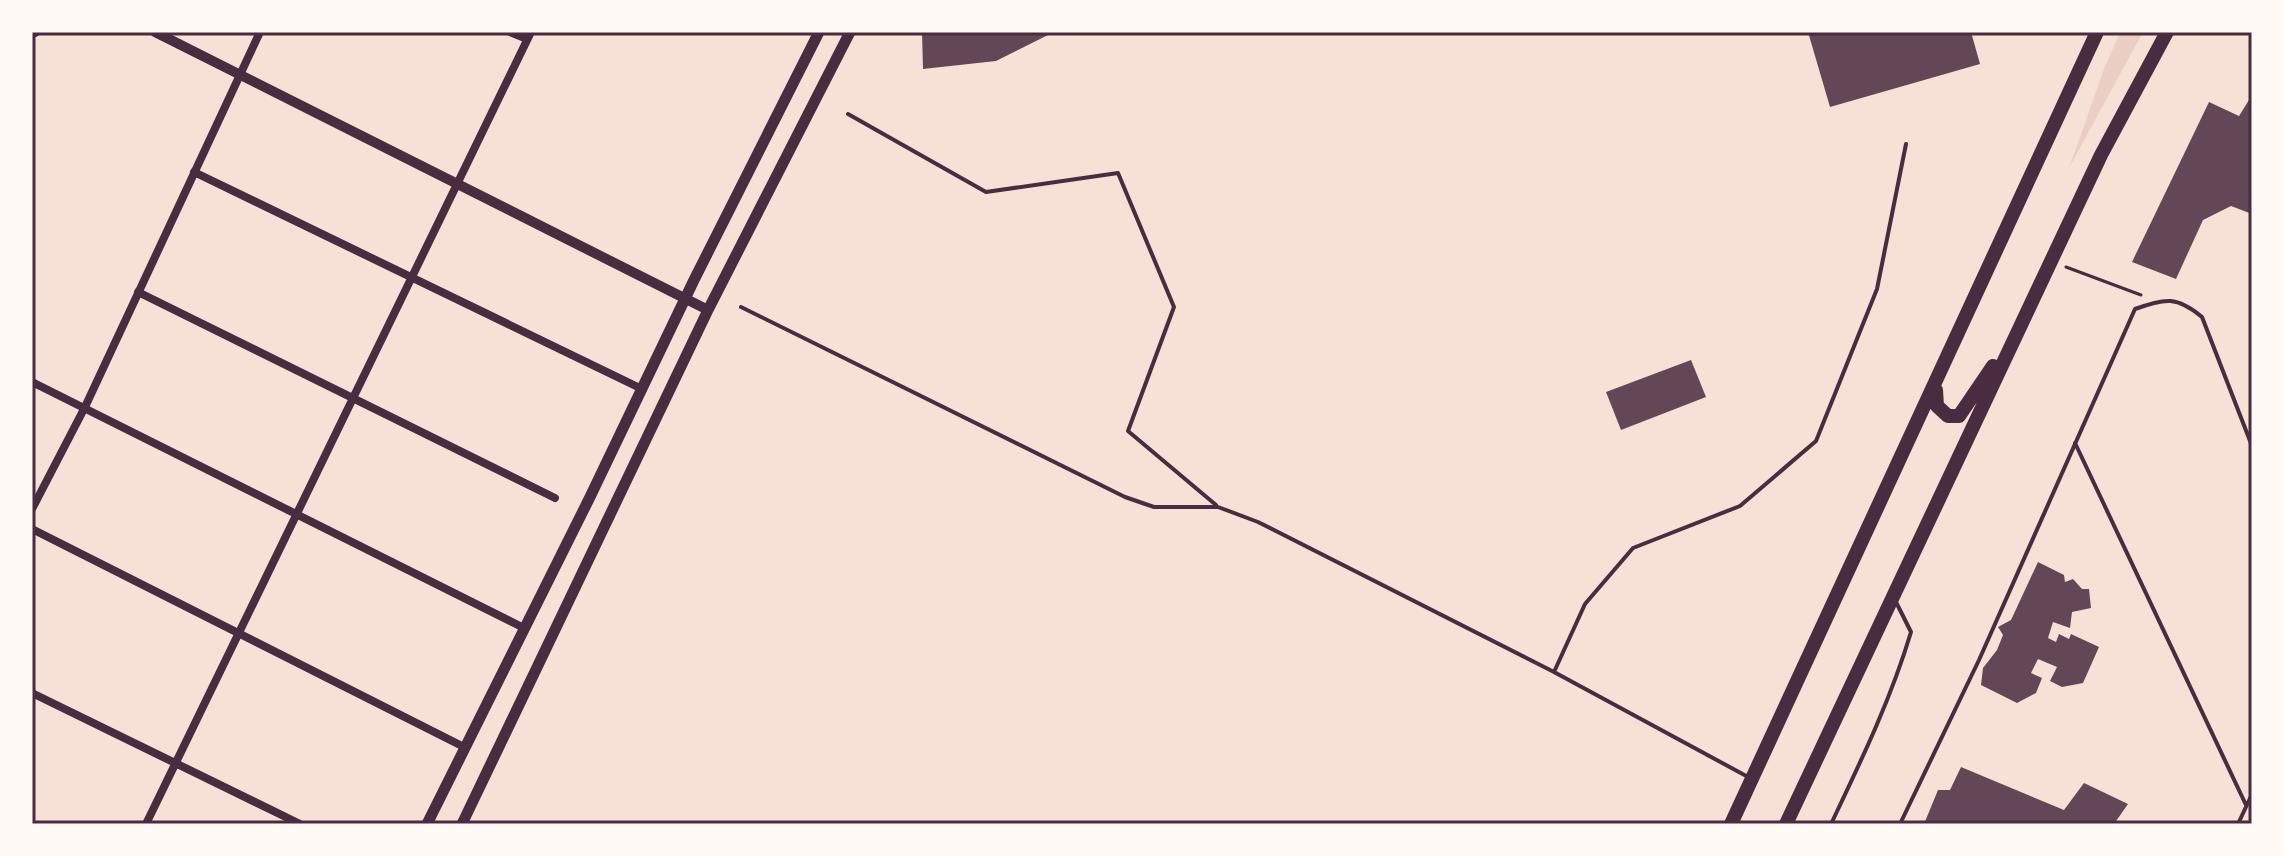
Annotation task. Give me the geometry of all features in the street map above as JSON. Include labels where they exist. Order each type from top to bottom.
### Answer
[{"type":"highway","points":[[1731,824],[2097,32]]},
{"type":"highway","points":[[1786,824],[2020,323],[2101,155],[2167,32]]},
{"type":"highway","points":[[1935,385],[1937,406],[1948,416],[1959,416],[2020,323]]},
{"type":"main road","points":[[427,824],[819,32]]},
{"type":"main road","points":[[462,824],[708,310],[850,32]]},
{"type":"street","points":[[155,32],[708,310]]},
{"type":"street","points":[[32,509],[85,407],[260,32]]},
{"type":"street","points":[[146,824],[529,36],[510,32]]},
{"type":"street","points":[[194,172],[642,389]]},
{"type":"street","points":[[138,292],[555,498]]},
{"type":"street","points":[[32,382],[524,628]]},
{"type":"street","points":[[32,529],[464,747]]},
{"type":"street","points":[[32,693],[300,824]]},
{"type":"lane","points":[[848,114],[986,192],[1118,173],[1174,307],[1128,431],[1218,507],[1258,522],[1554,672],[1752,779]]},
{"type":"lane","points":[[1554,672],[1585,604],[1633,548],[1740,506],[1816,441],[1877,289],[1906,144]]},
{"type":"lane","points":[[1900,824],[1979,660],[2135,309],[2157,300],[2185,303],[2202,317],[2252,446]]},
{"type":"lane","points":[[741,307],[1125,497],[1154,507],[1218,507]]},
{"type":"lane","points":[[2075,443],[2246,805]]},
{"type":"lane","points":[[1831,824],[1868,745],[1902,663],[1911,632],[1893,596]]},
{"type":"lane","points":[[2238,824],[2252,794]]},
{"type":"path","points":[[2051,261],[2157,300]]},
{"type":"shaded area","points":[[2120,32],[2143,32],[2069,168],[2104,69]]},
{"type":"building","points":[[922,32],[1054,32],[996,61],[923,69]]},
{"type":"building","points":[[1808,32],[1971,32],[1980,64],[1830,107]]},
{"type":"building","points":[[2249,100],[2252,101],[2252,214],[2231,206],[2203,220],[2176,279],[2132,262],[2209,102],[2239,116]]},
{"type":"building","points":[[1691,360],[1706,397],[1621,430],[1606,392]]},
{"type":"building","points":[[2038,562],[2064,575],[2065,582],[2073,579],[2082,589],[2089,589],[2091,608],[2072,612],[2070,628],[2053,622],[2048,638],[2056,642],[2059,634],[2069,639],[2071,634],[2099,647],[2083,683],[2062,687],[2050,681],[2057,667],[2038,659],[2031,673],[2042,678],[2036,693],[2017,703],[1981,685],[1983,668],[1997,650],[2003,635],[1998,627],[2011,620]]},
{"type":"building","points":[[1961,767],[2064,810],[2084,783],[2128,804],[2114,824],[1924,824],[1938,790],[1950,790]]}]
